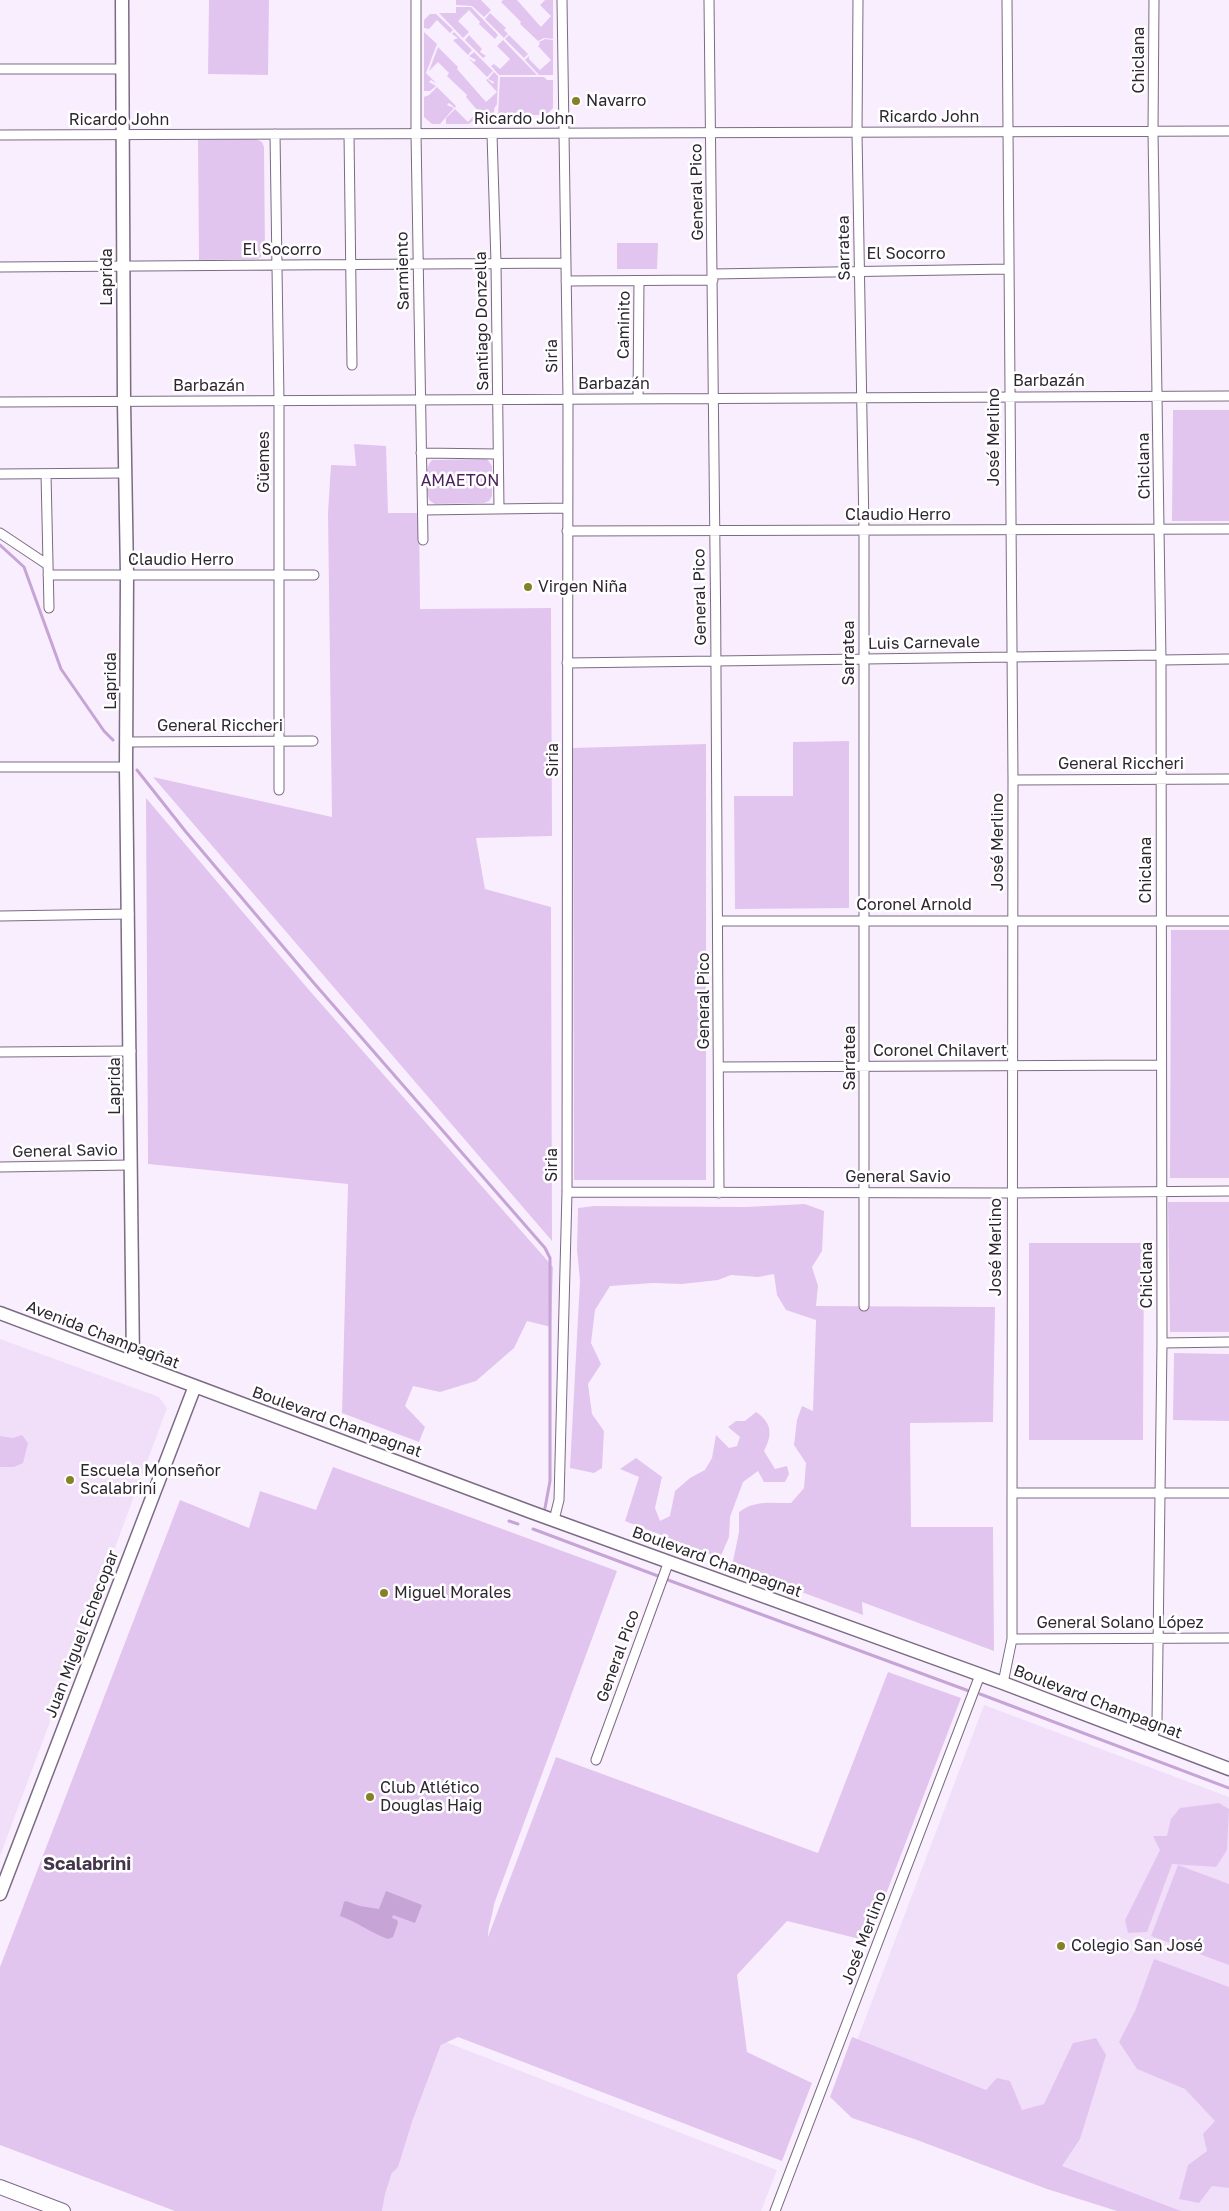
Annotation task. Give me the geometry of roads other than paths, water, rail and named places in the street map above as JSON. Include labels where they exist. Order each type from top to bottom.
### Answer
[{"type":"main road","points":[[0,2187],[63,2211]]},
{"type":"street","name":"Laprida","points":[[122,0],[127,575],[126,767],[131,1051],[133,1363]]},
{"type":"street","name":"Sarmiento","points":[[416,0],[416,134],[423,540]]},
{"type":"street","name":"Siria","points":[[554,1520],[558,1500],[567,1192],[568,399],[562,0]]},
{"type":"street","name":"General Pico","points":[[709,0],[714,399],[713,530],[720,921],[719,1193]]},
{"type":"street","name":"Sarratea","points":[[858,0],[856,132],[863,399],[864,530],[864,1306]]},
{"type":"street","name":"José Merlino","points":[[1002,1683],[1012,1639],[1011,1193],[1013,780],[1007,0]]},
{"type":"street","name":"Chiclana","points":[[1152,1740],[1157,1721],[1162,1343],[1160,1065],[1161,657],[1153,132],[1154,0]]},
{"type":"street","points":[[0,69],[123,69]]},
{"type":"street","name":"Ricardo John","points":[[0,135],[1229,132]]},
{"type":"street","name":"Güemes","points":[[275,134],[279,401],[279,790]]},
{"type":"street","points":[[349,134],[352,365]]},
{"type":"street","name":"Santiago Donzella","points":[[492,134],[496,263],[499,509]]},
{"type":"street","name":"El Socorro","points":[[0,267],[565,263]]},
{"type":"street","name":"El Socorro","points":[[566,281],[639,281],[860,270],[1008,269]]},
{"type":"street","name":"Caminito","points":[[638,399],[639,281]]},
{"type":"street","name":"Barbazán","points":[[0,402],[1229,396]]},
{"type":"street","points":[[421,454],[498,454]]},
{"type":"street","points":[[0,474],[125,472]]},
{"type":"street","points":[[46,474],[49,608]]},
{"type":"street","points":[[423,510],[567,508]]},
{"type":"street","name":"Claudio Herro","points":[[567,531],[1229,529]]},
{"type":"street","points":[[0,533],[48,565]]},
{"type":"street","name":"Claudio Herro","points":[[48,575],[314,575]]},
{"type":"street","name":"Luis Carnevale","points":[[567,664],[1011,656],[1229,659]]},
{"type":"street","name":"General Riccheri","points":[[127,742],[313,741]]},
{"type":"street","points":[[0,767],[126,767]]},
{"type":"street","name":"General Riccheri","points":[[1013,780],[1229,779]]},
{"type":"street","points":[[0,916],[129,914]]},
{"type":"street","name":"Coronel Arnold","points":[[720,921],[1229,921]]},
{"type":"street","points":[[0,1052],[131,1051]]},
{"type":"street","name":"Coronel Chilavert","points":[[719,1067],[1160,1065]]},
{"type":"street","name":"General Savio","points":[[0,1167],[131,1165]]},
{"type":"street","name":"General Savio","points":[[567,1192],[1011,1193],[1229,1191]]},
{"type":"street","name":"Avenida Champagñat","points":[[0,1313],[194,1386]]},
{"type":"street","points":[[1162,1343],[1229,1342]]},
{"type":"street","name":"Boulevard Champagnat","points":[[194,1386],[554,1520],[1002,1683],[1229,1769]]},
{"type":"street","name":"Juan Miguel Echecopar","points":[[0,1894],[194,1386]]},
{"type":"street","points":[[1012,1493],[1229,1493]]},
{"type":"street","name":"General Pico","points":[[596,1760],[669,1561]]},
{"type":"street","name":"General Solano López","points":[[1012,1639],[1229,1638]]},
{"type":"street","name":"José Merlino","points":[[775,2211],[980,1675]]},
{"type":"waterway","points":[[0,545],[24,567],[61,669],[104,731],[113,740]]},
{"type":"waterway","points":[[137,770],[186,832],[313,982],[545,1248],[550,1258],[550,1481],[545,1508]]},
{"type":"waterway","points":[[509,1521],[518,1524]]},
{"type":"waterway","points":[[533,1529],[658,1576]]},
{"type":"waterway","points":[[668,1580],[969,1691]]},
{"type":"waterway","points":[[980,1694],[1229,1788]]},
{"type":"place","name":"Navarro","points":[[576,101]]},
{"type":"place","name":"Virgen Niña","points":[[528,587]]},
{"type":"place","name":"Escuela Monseñor Scalabrini","points":[[70,1480]]},
{"type":"place","name":"Miguel Morales","points":[[384,1593]]},
{"type":"place","name":"Club Atlético Douglas Haig","points":[[370,1797]]},
{"type":"place","name":"Colegio San José","points":[[1061,1946]]},
{"type":"district","name":"Scalabrini","points":[[87,1864]]},
{"type":"park label","name":"AMAETON","points":[[460,481]]}]
